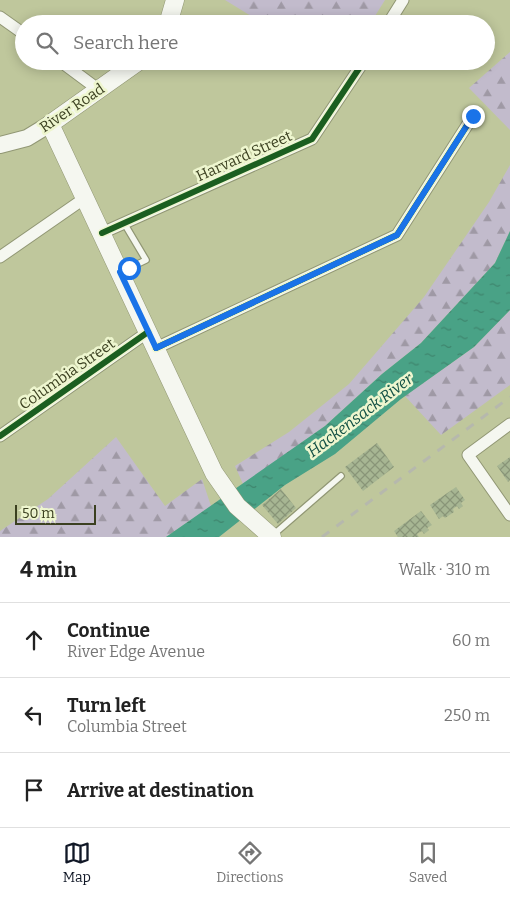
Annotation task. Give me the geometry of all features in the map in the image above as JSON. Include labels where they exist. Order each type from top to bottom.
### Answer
[{"type":"main road","points":[[171,15],[175,0]]},
{"type":"main road","name":"River Road","points":[[0,145],[27,138],[126,70]]},
{"type":"main road","points":[[50,124],[214,473],[226,492],[250,519],[272,537]]},
{"type":"street","points":[[394,15],[404,0]]},
{"type":"street","points":[[0,17],[15,28]]},
{"type":"street","points":[[72,70],[99,90]]},
{"type":"street","name":"Harvard Street","points":[[102,233],[312,139],[358,70]]},
{"type":"street","name":"Columbia Street","points":[[0,436],[152,340],[397,235],[473,116]]},
{"type":"street","points":[[0,257],[85,198]]},
{"type":"street","points":[[510,424],[468,455],[510,515]]},
{"type":"lane","points":[[120,272],[146,260],[124,223]]},
{"type":"lane","points":[[272,537],[341,476]]},
{"type":"green space","points":[[225,0],[385,0],[376,15],[249,15]]},
{"type":"green space","points":[[510,52],[510,130],[469,88],[490,70],[495,70],[495,65]]},
{"type":"green space","points":[[510,165],[510,231],[495,263],[421,343],[382,374],[325,426],[243,484],[235,466],[289,432],[349,384],[424,297],[489,202]]},
{"type":"green space","points":[[510,310],[510,385],[441,435],[405,396],[474,347]]},
{"type":"green space","points":[[116,437],[165,506],[202,479],[211,506],[166,537],[0,537],[0,531],[48,499]]},
{"type":"water","name":"Hackensack River","points":[[510,231],[510,310],[474,347],[401,399],[335,454],[285,485],[219,537],[166,537],[325,426],[382,374],[421,343],[495,263]]},
{"type":"building","points":[[377,443],[394,467],[363,491],[345,467]]},
{"type":"building","points":[[510,457],[510,480],[508,482],[497,466]]},
{"type":"building","points":[[456,487],[465,500],[461,503],[463,506],[459,509],[457,506],[453,509],[454,512],[445,518],[443,516],[439,519],[430,505]]},
{"type":"building","points":[[281,489],[296,508],[278,524],[262,505]]},
{"type":"building","points":[[421,511],[432,525],[427,528],[429,530],[424,534],[422,531],[417,534],[419,537],[398,537],[394,531]]},
{"type":"railway","points":[[322,537],[510,397]]},
{"type":"cycle path","points":[[102,233],[312,139],[358,70]]},
{"type":"cycle path","points":[[156,348],[397,235],[473,116]]},
{"type":"cycle path","points":[[0,436],[148,332]]},
{"type":"route","points":[[129,268],[120,272],[156,348],[397,235],[473,116]]}]
